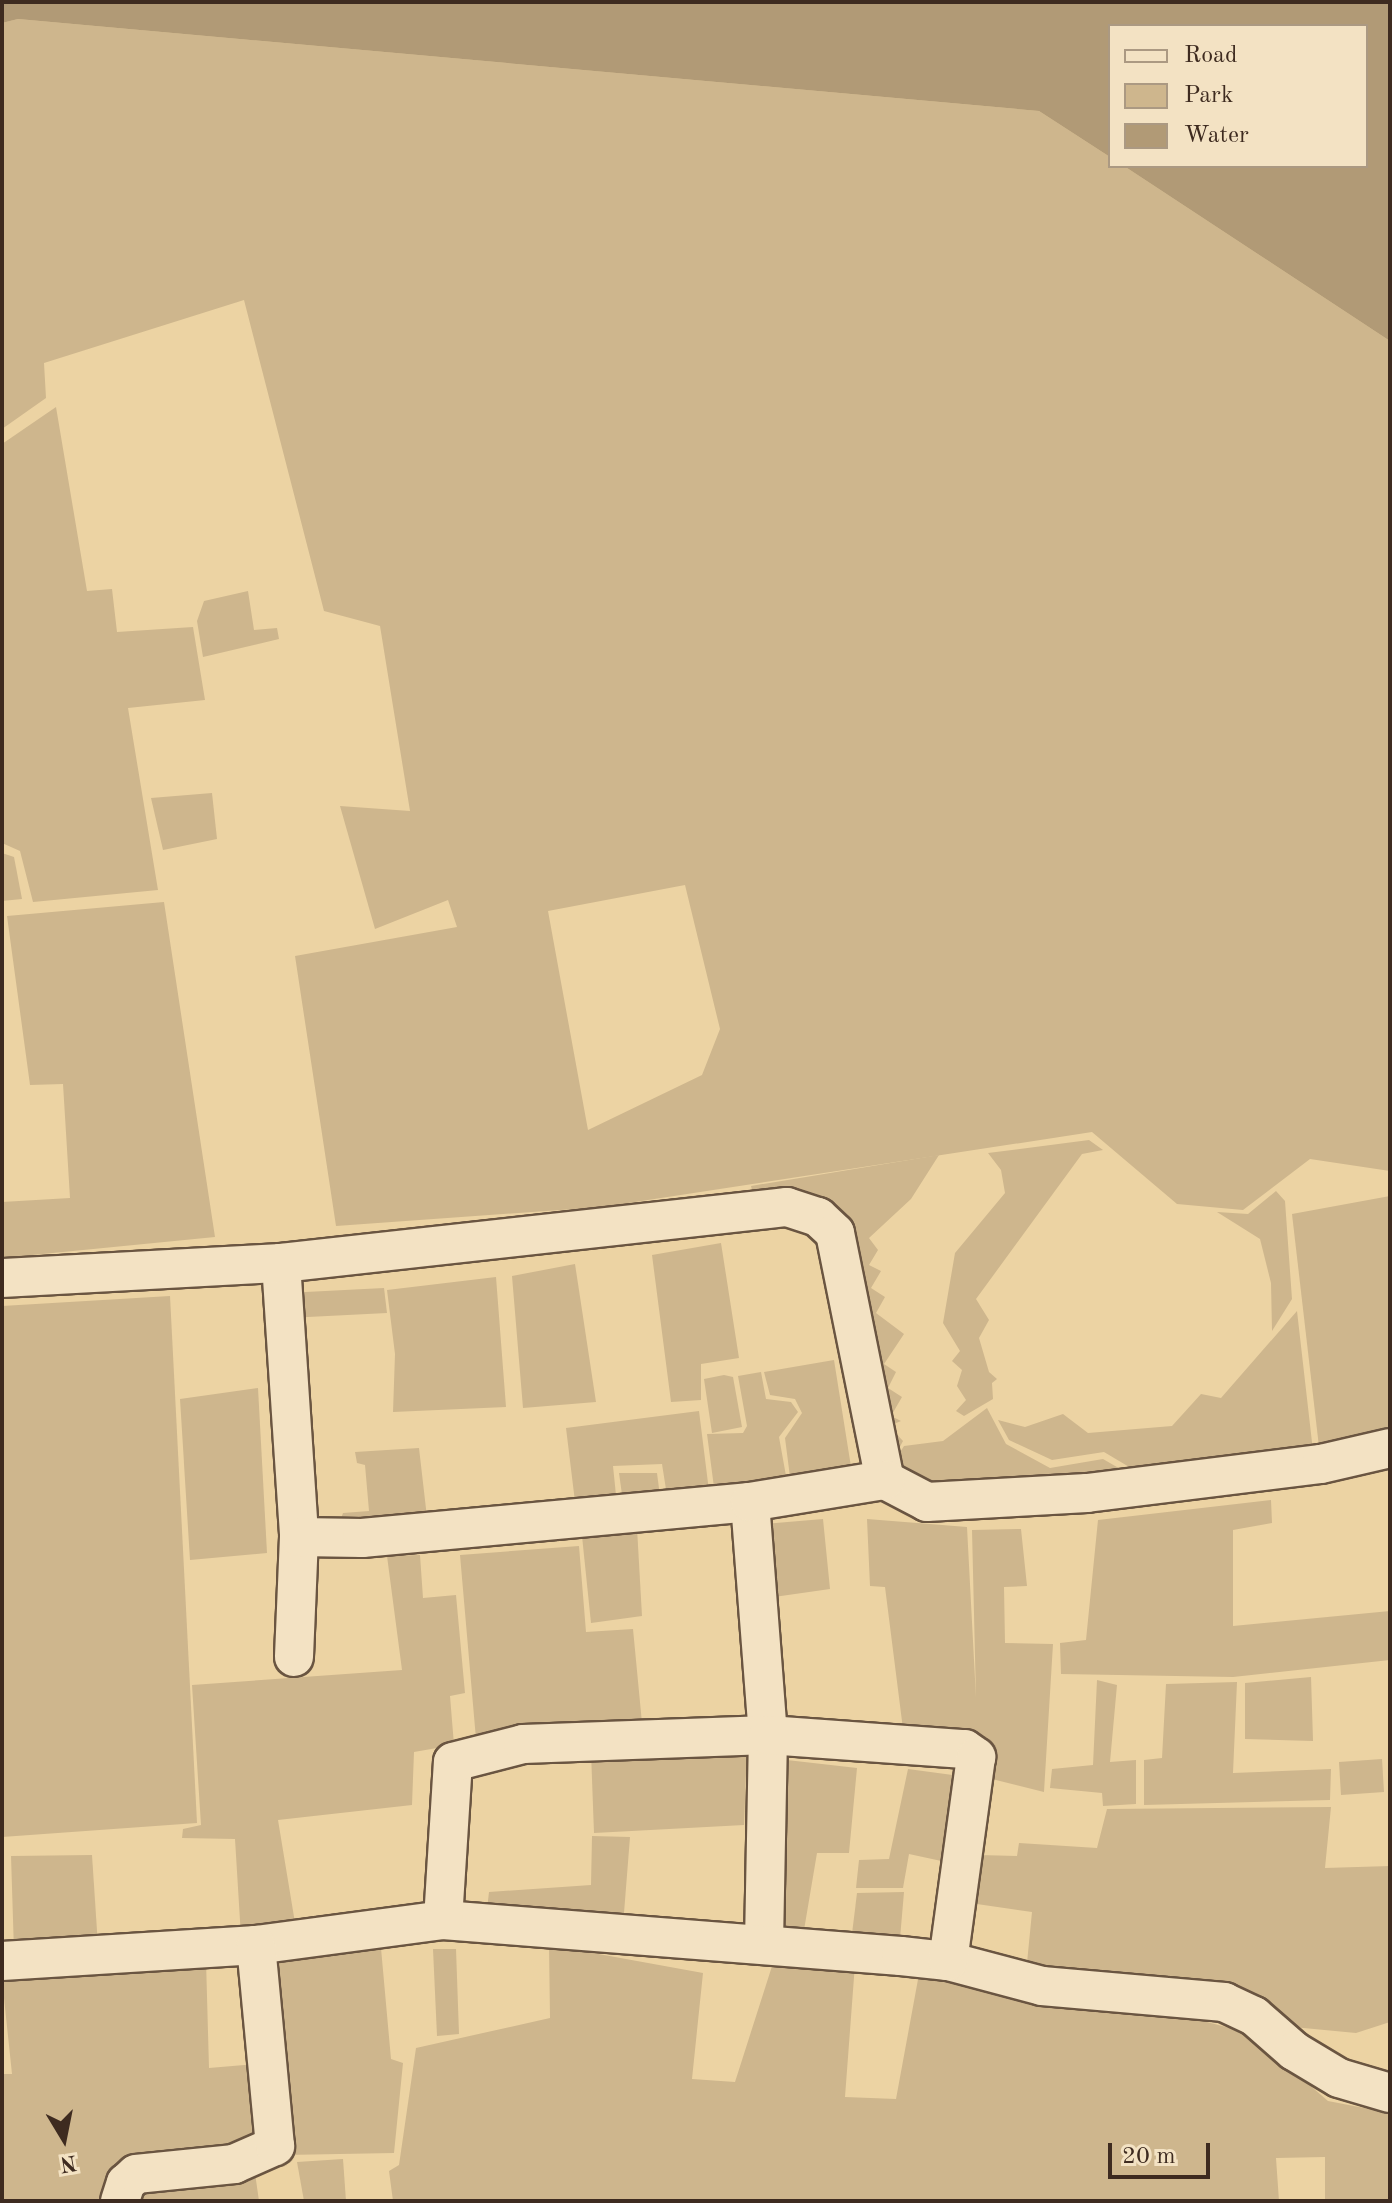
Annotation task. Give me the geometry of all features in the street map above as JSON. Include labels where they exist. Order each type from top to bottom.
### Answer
[{"type":"street","points":[[2,1278],[281,1263],[787,1207],[818,1217],[835,1233],[885,1480]]},
{"type":"street","points":[[281,1263],[299,1537],[294,1657]]},
{"type":"street","points":[[299,1537],[362,1538],[750,1502],[885,1480],[927,1502],[1087,1493],[1321,1464],[1390,1448]]},
{"type":"street","points":[[750,1502],[768,1735],[764,1941]]},
{"type":"street","points":[[443,1920],[453,1762],[523,1744],[768,1735],[965,1749],[976,1757],[948,1961]]},
{"type":"street","points":[[2,1961],[256,1945],[443,1920],[764,1941],[948,1961],[1042,1986],[1224,2002],[1254,2016],[1294,2051],[1339,2078],[1390,2093]]},
{"type":"street","points":[[120,2201],[136,2174],[234,2164],[275,2146],[256,1945]]},
{"type":"green space","points":[[18,19],[1039,111],[1108,156],[1108,168],[1127,168],[1390,341],[1390,1171],[1310,1159],[1243,1210],[1177,1204],[1092,1132],[602,1207],[336,1226],[295,956],[457,927],[448,900],[375,929],[340,806],[410,811],[380,626],[324,611],[244,300],[44,363],[46,398],[2,429],[2,23]],"holes":[[[685,885],[720,1029],[702,1075],[588,1130],[548,911]]]},
{"type":"green space","points":[[56,407],[87,591],[112,589],[117,632],[193,627],[205,700],[128,708],[158,890],[33,902],[20,851],[2,843],[2,444]]},
{"type":"green space","points":[[248,591],[254,630],[277,628],[279,639],[203,657],[197,621],[204,601]]},
{"type":"green space","points":[[212,793],[217,839],[163,850],[151,798]]},
{"type":"green space","points":[[2,853],[14,857],[22,899],[2,901]]},
{"type":"green space","points":[[164,902],[215,1237],[2,1258],[2,1202],[70,1198],[63,1084],[30,1085],[7,916]]},
{"type":"green space","points":[[1089,1140],[1103,1150],[1082,1154],[976,1299],[989,1320],[979,1338],[989,1372],[997,1379],[992,1383],[993,1399],[964,1416],[956,1411],[966,1400],[957,1386],[962,1370],[952,1361],[960,1351],[943,1323],[955,1253],[1005,1193],[1001,1170],[988,1153]]},
{"type":"green space","points":[[939,1155],[911,1199],[869,1238],[878,1250],[869,1265],[881,1271],[871,1288],[885,1297],[876,1313],[904,1334],[884,1364],[896,1372],[888,1388],[902,1397],[891,1416],[901,1421],[889,1426],[903,1441],[888,1469],[844,1235],[753,1194],[751,1186]]},
{"type":"green space","points":[[1276,1191],[1285,1201],[1292,1299],[1272,1331],[1271,1283],[1260,1239],[1217,1212],[1248,1214]]},
{"type":"green space","points":[[1390,1196],[1390,1448],[1321,1464],[1292,1214]]},
{"type":"green space","points":[[721,1243],[739,1358],[701,1364],[701,1400],[671,1402],[652,1255]]},
{"type":"green space","points":[[575,1264],[596,1402],[523,1408],[512,1276]]},
{"type":"green space","points":[[496,1277],[506,1407],[393,1412],[395,1354],[387,1290]]},
{"type":"green space","points":[[384,1288],[387,1313],[288,1318],[286,1293]]},
{"type":"green space","points":[[170,1296],[197,1823],[2,1837],[2,1306]]},
{"type":"green space","points":[[1297,1311],[1313,1451],[1141,1474],[1104,1452],[1052,1460],[1009,1440],[998,1420],[1025,1427],[1063,1414],[1088,1433],[1172,1426],[1201,1394],[1221,1398]]},
{"type":"green space","points":[[834,1360],[852,1473],[790,1477],[785,1438],[802,1413],[795,1399],[770,1395],[764,1372]]},
{"type":"green space","points":[[761,1372],[766,1399],[791,1402],[798,1412],[779,1437],[788,1487],[715,1495],[707,1434],[743,1433],[747,1426],[738,1376]]},
{"type":"green space","points":[[724,1375],[733,1377],[742,1427],[712,1433],[704,1379]]},
{"type":"green space","points":[[258,1388],[267,1553],[190,1560],[180,1399]]},
{"type":"green space","points":[[987,1408],[1006,1444],[1050,1468],[1103,1459],[1129,1474],[928,1496],[888,1471],[904,1446],[943,1441]]},
{"type":"green space","points":[[699,1411],[710,1499],[668,1502],[662,1464],[613,1466],[617,1505],[576,1510],[566,1428]]},
{"type":"green space","points":[[419,1448],[428,1526],[337,1530],[343,1513],[369,1511],[365,1465],[357,1463],[355,1452]]},
{"type":"green space","points":[[619,1473],[657,1473],[661,1504],[624,1509]]},
{"type":"green space","points":[[1271,1500],[1272,1523],[1233,1530],[1233,1626],[1390,1611],[1390,1660],[1233,1677],[1061,1674],[1060,1643],[1086,1640],[1098,1520]]},
{"type":"green space","points":[[823,1519],[830,1589],[767,1598],[764,1524]]},
{"type":"green space","points":[[867,1519],[967,1527],[976,1698],[972,1530],[1021,1529],[1027,1586],[1004,1587],[1005,1643],[1053,1644],[1044,1792],[984,1777],[904,1737],[885,1587],[870,1586]]},
{"type":"green space","points":[[637,1528],[642,1616],[591,1623],[582,1536]]},
{"type":"green space","points":[[579,1546],[586,1632],[633,1629],[642,1723],[476,1739],[460,1555]]},
{"type":"green space","points":[[420,1555],[423,1598],[456,1595],[465,1693],[450,1696],[454,1745],[414,1752],[412,1805],[278,1820],[297,1935],[241,1937],[235,1839],[182,1838],[183,1829],[201,1825],[192,1685],[402,1670],[387,1556]]},
{"type":"green space","points":[[1311,1677],[1313,1741],[1245,1739],[1245,1683]]},
{"type":"green space","points":[[1097,1680],[1117,1685],[1110,1762],[1136,1760],[1136,1804],[1103,1806],[1102,1793],[1050,1788],[1052,1769],[1093,1765]]},
{"type":"green space","points":[[1237,1682],[1233,1773],[1331,1769],[1330,1800],[1144,1805],[1144,1760],[1162,1758],[1166,1684]]},
{"type":"green space","points":[[747,1748],[744,1825],[594,1833],[591,1752]]},
{"type":"green space","points":[[778,1759],[857,1768],[849,1853],[817,1853],[803,1936],[769,1935]]},
{"type":"green space","points":[[1382,1759],[1384,1792],[1341,1795],[1339,1762]]},
{"type":"green space","points":[[908,1769],[960,1776],[946,1862],[909,1854],[903,1888],[856,1888],[859,1860],[889,1859]]},
{"type":"green space","points":[[1331,1807],[1325,1868],[1390,1866],[1390,2022],[1356,2033],[1293,2027],[1026,1973],[1032,1912],[970,1903],[979,1855],[1017,1856],[1019,1843],[1097,1848],[1107,1809]]},
{"type":"green space","points":[[592,1836],[630,1837],[624,1913],[486,1918],[489,1892],[591,1885]]},
{"type":"green space","points":[[92,1855],[98,1946],[14,1951],[11,1856]]},
{"type":"green space","points":[[904,1892],[899,1950],[851,1942],[857,1893]]},
{"type":"green space","points":[[380,1937],[391,2059],[403,2063],[394,2153],[285,2155],[263,1955]]},
{"type":"green space","points":[[549,1945],[703,1973],[692,2079],[735,2082],[773,1963],[855,1964],[845,2097],[896,2099],[919,1974],[1165,2011],[1249,2033],[1328,2101],[1390,2113],[1390,2201],[1325,2201],[1325,2157],[1276,2158],[1279,2201],[393,2201],[389,2171],[399,2165],[416,2048],[550,2018]]},
{"type":"green space","points":[[433,1949],[456,1949],[459,2034],[437,2036]]},
{"type":"green space","points":[[206,1960],[209,2068],[267,2063],[275,2146],[177,2180],[255,2173],[259,2201],[2,2201],[2,2074],[12,2074],[2,1979]]},
{"type":"green space","points":[[343,2159],[346,2201],[304,2201],[297,2162]]},
{"type":"water","points":[[2,2],[1390,2],[1390,341],[1127,168],[1368,168],[1368,24],[1108,24],[1108,156],[1039,111],[18,19],[2,23]]}]
